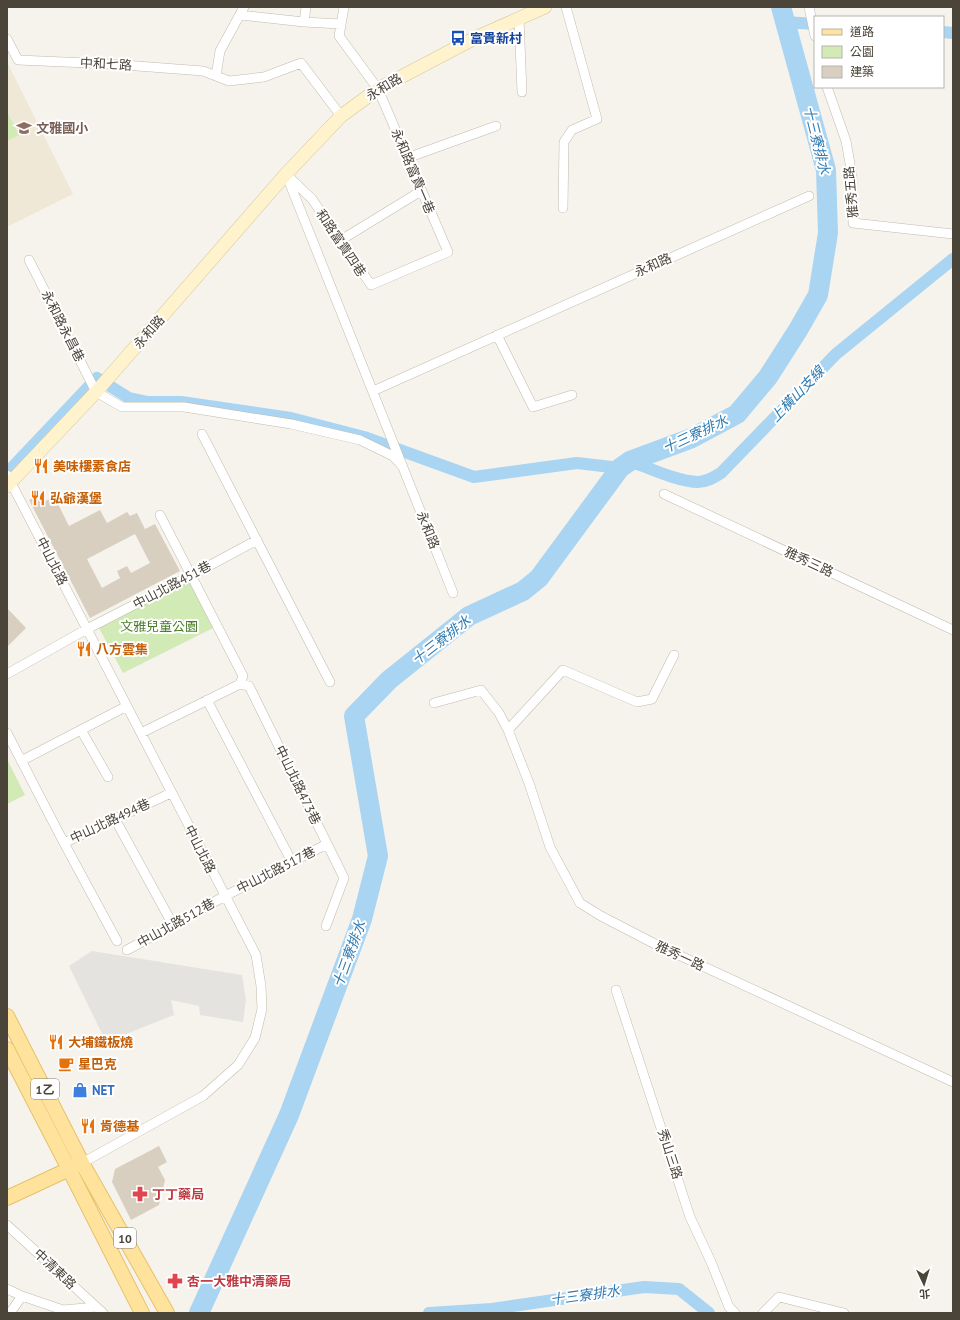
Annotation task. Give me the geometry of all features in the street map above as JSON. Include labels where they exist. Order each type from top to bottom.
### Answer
[{"type":"main road","name":"永和路","points":[[9,482],[96,391],[286,174],[341,116],[378,89],[475,38],[544,7]]},
{"type":"main road","name":"1乙","points":[[7,1016],[76,1166]]},
{"type":"main road","name":"1乙","points":[[7,1049],[76,1166]]},
{"type":"main road","points":[[7,1198],[76,1166]]},
{"type":"main road","name":"10","points":[[76,1166],[142,1313]]},
{"type":"main road","name":"10","points":[[76,1166],[167,1313]]},
{"type":"street","points":[[304,22],[306,7]]},
{"type":"street","name":"永和路富貴一巷","points":[[344,7],[339,36],[378,89],[448,252]]},
{"type":"street","points":[[562,208],[564,142],[572,130],[597,119],[566,7]]},
{"type":"street","points":[[809,7],[814,31]]},
{"type":"street","points":[[216,76],[220,51],[242,11],[304,22],[341,24]]},
{"type":"street","points":[[519,18],[522,92]]},
{"type":"street","name":"中和七路","points":[[7,39],[18,60],[111,64],[203,71],[229,81],[264,77],[301,64],[341,116]]},
{"type":"street","name":"雅秀五路","points":[[827,88],[846,141],[852,175],[853,224],[953,234]]},
{"type":"street","points":[[407,158],[496,126]]},
{"type":"street","name":"和路富貴四巷","points":[[286,174],[312,200],[371,285],[448,252]]},
{"type":"street","name":"永和路","points":[[286,174],[453,593]]},
{"type":"street","points":[[341,240],[421,191]]},
{"type":"street","name":"永和路","points":[[373,391],[809,196]]},
{"type":"street","name":"永和路永昌巷","points":[[29,260],[96,391]]},
{"type":"street","points":[[497,335],[533,407],[572,395]]},
{"type":"street","name":"永和路","points":[[96,391],[122,407],[184,407],[291,424],[360,440],[393,456],[403,467]]},
{"type":"street","points":[[202,434],[330,682]]},
{"type":"street","name":"中山北路","points":[[9,482],[256,955],[261,986],[262,1009],[255,1038],[238,1065],[203,1096],[76,1166]]},
{"type":"street","name":"雅秀三路","points":[[664,494],[953,630]]},
{"type":"street","points":[[141,733],[240,684],[242,676],[160,516]]},
{"type":"street","name":"中山北路451巷","points":[[7,674],[87,629],[192,576],[257,540]]},
{"type":"street","points":[[508,730],[563,670],[637,702],[652,698],[674,656]]},
{"type":"street","name":"中山北路473巷","points":[[240,684],[249,686],[344,878],[326,926]]},
{"type":"street","name":"雅秀一路","points":[[434,703],[481,690],[499,713],[508,730],[529,783],[550,847],[580,903],[601,916],[658,945],[953,1082]]},
{"type":"street","points":[[207,700],[292,862]]},
{"type":"street","points":[[21,761],[126,706]]},
{"type":"street","points":[[82,730],[108,777]]},
{"type":"street","points":[[7,733],[64,843]]},
{"type":"street","name":"中山北路494巷","points":[[117,941],[64,843],[171,793]]},
{"type":"street","points":[[115,819],[173,925]]},
{"type":"street","name":"中山北路517巷","points":[[225,896],[327,844]]},
{"type":"street","name":"中山北路512巷","points":[[127,950],[225,896]]},
{"type":"street","name":"秀山三路","points":[[616,990],[690,1217],[711,1262],[729,1307],[735,1313]]},
{"type":"street","name":"中清東路","points":[[7,1225],[99,1310]]},
{"type":"street","points":[[7,1289],[22,1296],[63,1310],[99,1310]]},
{"type":"street","points":[[10,1313],[22,1296]]},
{"type":"street","points":[[763,1313],[779,1297],[844,1313]]},
{"type":"shaded area","name":"文雅國小","points":[[7,62],[73,194],[7,227]]},
{"type":"shaded area","points":[[92,951],[242,975],[246,1000],[243,1022],[200,1015],[199,1006],[171,1000],[174,1015],[106,1042],[69,966]]},
{"type":"green space","points":[[7,112],[19,135],[7,141]]},
{"type":"green space","name":"文雅兒童公園","points":[[189,581],[213,628],[123,673],[99,628]]},
{"type":"green space","points":[[7,759],[25,795],[7,804]]},
{"type":"building","points":[[40,494],[44,502],[54,496],[69,526],[100,510],[107,523],[127,512],[130,516],[137,513],[145,529],[155,524],[180,571],[90,618],[29,500]],"holes":[[[135,534],[150,563],[131,573],[127,566],[117,571],[120,578],[102,588],[87,559]]]},
{"type":"building","points":[[7,608],[26,628],[7,647]]},
{"type":"building","name":"丁丁藥局","points":[[159,1146],[167,1162],[158,1167],[165,1180],[159,1205],[131,1220],[112,1182],[115,1169]]},
{"type":"waterway","name":"十三寮排水","points":[[199,1313],[289,1115],[362,919],[378,856],[354,716],[389,680],[469,616],[523,591],[539,578],[620,468],[630,461],[692,438],[737,414],[768,377],[818,295],[828,233],[826,170],[781,7]]},
{"type":"waterway","points":[[785,22],[814,24]]},
{"type":"waterway","points":[[944,32],[953,33]]},
{"type":"waterway","name":"上橫山支線","points":[[630,461],[682,480],[698,482],[704,481],[721,473],[836,354],[953,259]]},
{"type":"waterway","points":[[7,473],[97,378],[129,398],[148,402],[181,402],[291,418],[364,437],[474,477],[577,463],[620,468]]},
{"type":"waterway","name":"十三寮排水","points":[[429,1313],[492,1309],[644,1287],[679,1289],[709,1313]]},
{"type":"place","name":"富貴新村","points":[[458,38]]},
{"type":"place","name":"文雅國小","points":[[24,128]]},
{"type":"place","name":"美味樓素食店","points":[[41,466]]},
{"type":"place","name":"弘爺漢堡","points":[[38,498]]},
{"type":"place","name":"八方雲集","points":[[84,649]]},
{"type":"place","name":"大埔鐵板燒","points":[[56,1042]]},
{"type":"place","name":"星巴克","points":[[66,1064]]},
{"type":"place","name":"NET","points":[[80,1090]]},
{"type":"place","name":"肯德基","points":[[88,1126]]},
{"type":"place","name":"丁丁藥局","points":[[140,1194]]},
{"type":"place","name":"杏一大雅中清藥局","points":[[175,1281]]}]
